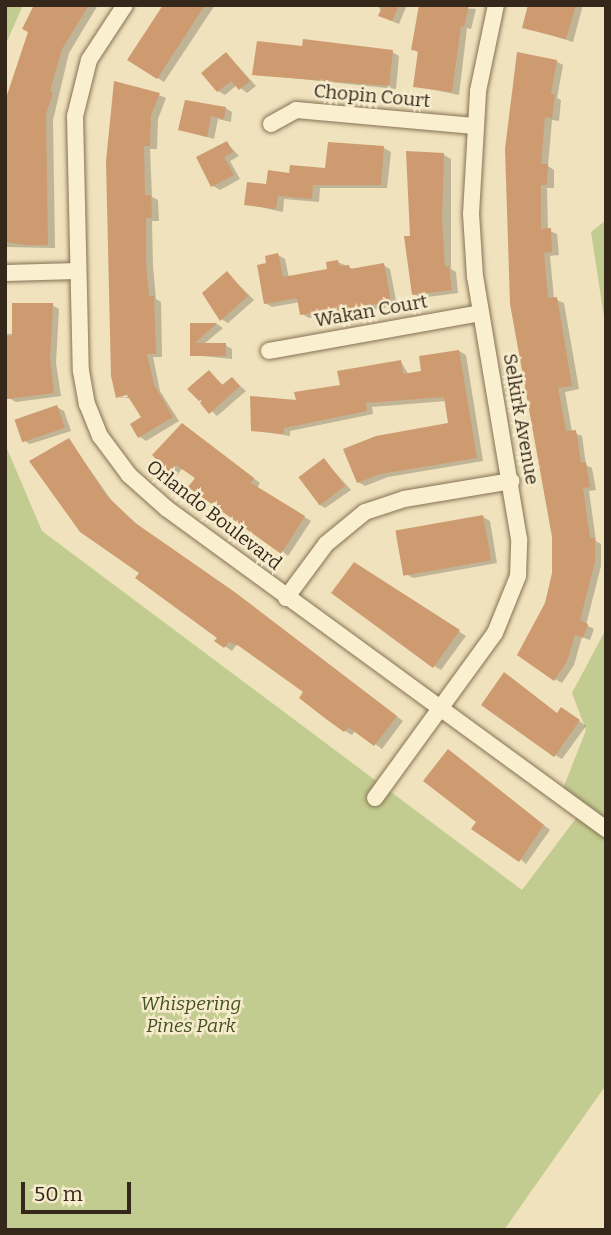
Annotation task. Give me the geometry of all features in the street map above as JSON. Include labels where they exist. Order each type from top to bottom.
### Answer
[{"type":"street","name":"Orlando Boulevard","points":[[125,5],[89,60],[79,88],[74,135],[82,383],[107,447],[150,495],[286,598],[606,829]]},
{"type":"street","name":"Selkirk Avenue","points":[[375,798],[495,633],[513,597],[520,558],[511,481],[481,313],[471,214],[474,126],[496,5]]},
{"type":"street","name":"Chopin Court","points":[[271,124],[296,110],[474,126]]},
{"type":"street","points":[[5,273],[78,271]]},
{"type":"street","name":"Wakan Court","points":[[269,351],[481,313]]},
{"type":"street","points":[[286,598],[326,544],[365,512],[404,499],[511,481]]},
{"type":"green space","points":[[5,5],[23,5],[5,46]]},
{"type":"green space","points":[[606,220],[606,330],[591,232]]},
{"type":"green space","name":"Whispering Pines Park","points":[[5,444],[42,531],[522,890],[580,813],[559,799],[586,730],[572,693],[606,629],[606,1085],[504,1230],[5,1230]]},
{"type":"building","points":[[34,5],[89,5],[62,49],[50,91],[53,92],[46,115],[48,245],[5,242],[5,101],[28,32],[22,29]]},
{"type":"building","points":[[163,5],[205,5],[157,79],[127,60]]},
{"type":"building","points":[[383,5],[399,5],[392,21],[378,16]]},
{"type":"building","points":[[419,5],[469,5],[464,27],[461,26],[452,92],[413,87],[418,51],[411,50]]},
{"type":"building","points":[[528,5],[576,5],[566,39],[522,28]]},
{"type":"building","points":[[303,39],[393,50],[389,86],[252,75],[257,41],[302,46]]},
{"type":"building","points":[[226,52],[250,81],[239,90],[231,81],[217,92],[201,73]]},
{"type":"building","points":[[517,52],[557,60],[551,94],[555,94],[552,118],[545,117],[541,164],[548,164],[547,185],[541,185],[541,229],[551,228],[552,252],[544,253],[548,298],[557,297],[572,386],[558,388],[566,431],[576,430],[581,463],[586,462],[590,487],[583,488],[590,538],[595,538],[595,562],[580,620],[588,624],[583,638],[575,635],[567,661],[554,681],[517,655],[545,603],[552,573],[552,537],[510,304],[505,149]]},
{"type":"building","points":[[114,81],[160,93],[151,115],[150,146],[144,146],[145,195],[151,195],[152,218],[146,218],[146,263],[149,296],[154,296],[156,354],[147,354],[154,385],[173,417],[138,438],[130,424],[141,417],[127,395],[116,398],[111,376],[106,161]]},
{"type":"building","points":[[185,100],[226,107],[224,119],[211,116],[207,137],[178,130]]},
{"type":"building","points":[[227,141],[233,152],[224,157],[234,175],[211,187],[196,157]]},
{"type":"building","points":[[328,142],[384,146],[381,185],[313,185],[312,199],[278,196],[276,209],[244,205],[247,182],[266,184],[268,170],[289,173],[290,165],[325,168]]},
{"type":"building","points":[[406,151],[444,153],[442,221],[445,267],[449,266],[452,290],[412,295],[404,236],[410,236]]},
{"type":"building","points":[[278,253],[283,277],[327,269],[326,262],[338,260],[339,266],[349,265],[350,269],[384,263],[391,302],[300,315],[297,298],[264,304],[257,265],[266,263],[265,256]]},
{"type":"building","points":[[227,271],[248,296],[220,321],[202,293]]},
{"type":"building","points":[[12,303],[53,303],[50,359],[54,393],[7,399],[7,336],[12,336]]},
{"type":"building","points":[[190,323],[217,323],[195,343],[226,343],[226,356],[190,356]]},
{"type":"building","points":[[459,350],[477,458],[380,474],[357,483],[343,449],[376,436],[448,423],[444,397],[366,403],[367,411],[284,428],[283,434],[251,431],[250,396],[296,400],[294,392],[340,385],[337,371],[401,360],[403,374],[421,371],[419,356]]},
{"type":"building","points":[[209,370],[222,385],[232,377],[240,386],[209,414],[200,403],[204,398],[199,401],[187,389]]},
{"type":"building","points":[[57,405],[65,428],[22,442],[14,420]]},
{"type":"building","points":[[182,423],[254,478],[251,483],[305,516],[281,554],[188,487],[195,478],[176,465],[169,472],[152,455]]},
{"type":"building","points":[[69,438],[106,495],[134,522],[236,593],[397,716],[374,746],[348,727],[344,732],[326,719],[299,698],[303,692],[239,646],[229,642],[224,648],[214,641],[217,638],[135,578],[139,573],[80,532],[29,461]]},
{"type":"building","points":[[324,458],[345,486],[320,505],[298,477]]},
{"type":"building","points":[[483,515],[491,560],[403,576],[395,530]]},
{"type":"building","points":[[354,562],[460,630],[433,668],[331,593]]},
{"type":"building","points":[[504,672],[557,713],[561,707],[580,720],[554,757],[481,705]]},
{"type":"building","points":[[448,749],[544,825],[519,862],[471,829],[476,822],[423,781]]}]
